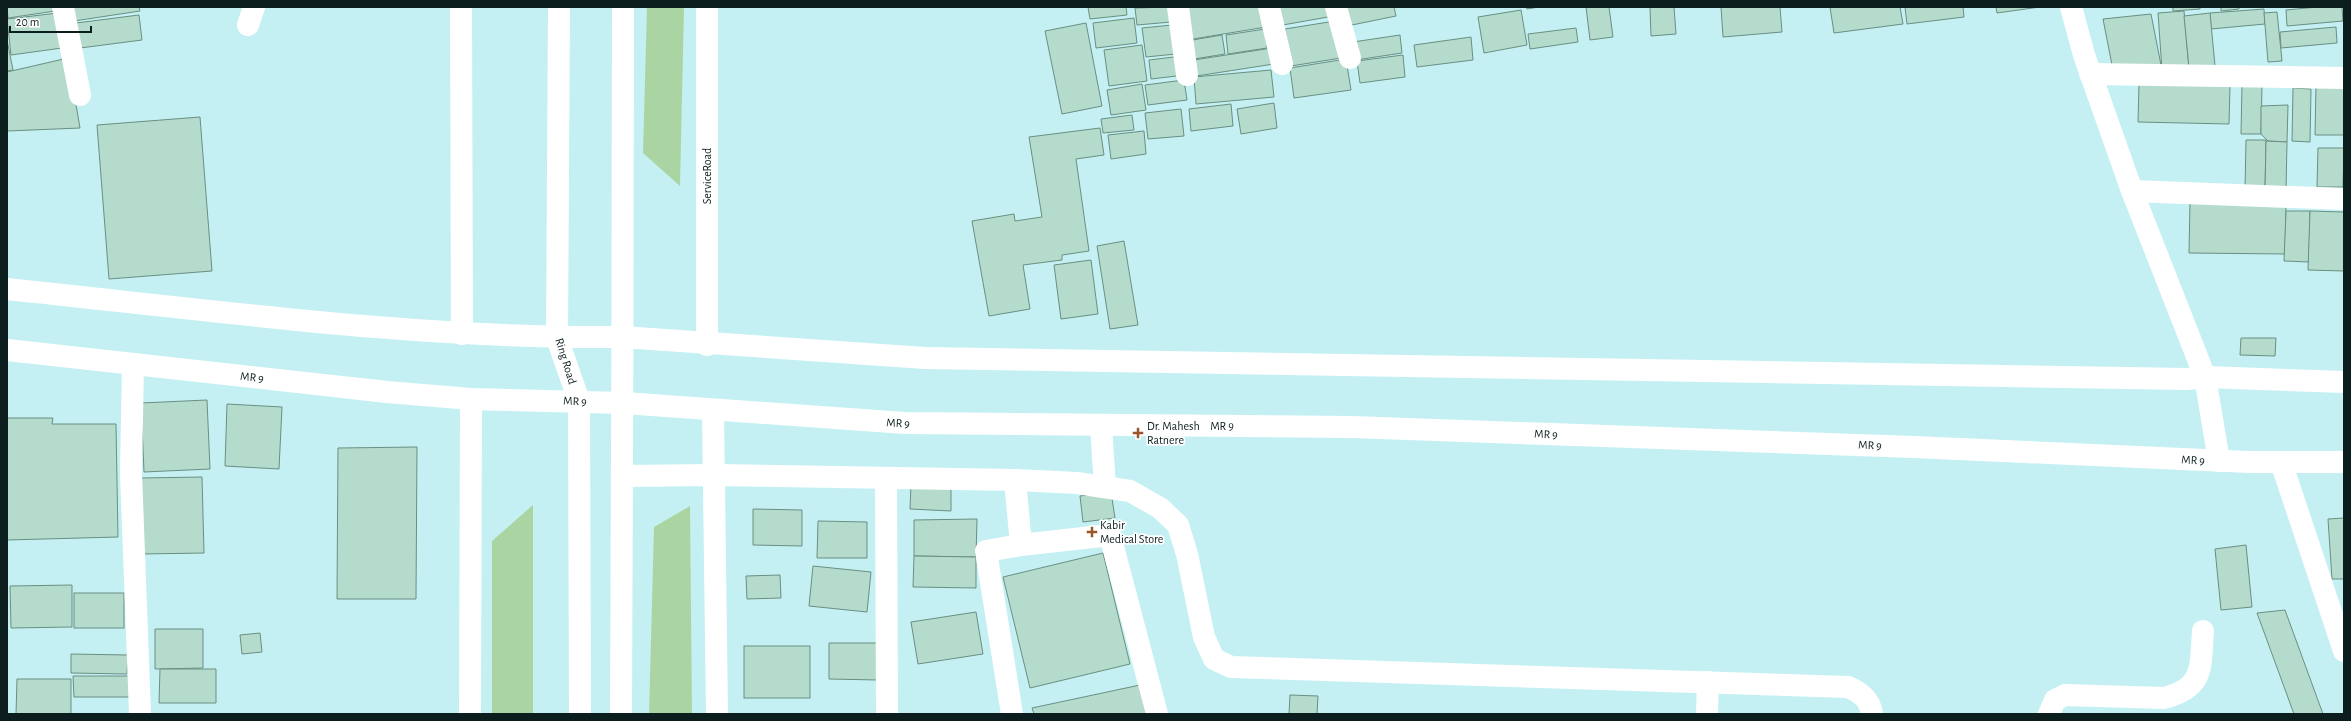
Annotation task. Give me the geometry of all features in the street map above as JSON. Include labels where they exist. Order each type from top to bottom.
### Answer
[{"type":"street","points":[[63,7],[80,95]]},
{"type":"street","points":[[461,7],[462,334]]},
{"type":"street","name":"Ring Road","points":[[560,7],[557,338],[579,401],[580,714]]},
{"type":"street","points":[[621,714],[624,404],[622,338],[623,7]]},
{"type":"street","name":"ServiceRoad","points":[[707,7],[707,345]]},
{"type":"street","points":[[1178,7],[1187,75]]},
{"type":"street","points":[[1269,7],[1282,64]]},
{"type":"street","points":[[1336,7],[1350,58]]},
{"type":"street","points":[[2071,7],[2090,74],[2132,190],[2205,377],[2219,461]]},
{"type":"street","points":[[2090,74],[2344,78]]},
{"type":"street","points":[[2132,190],[2344,199]]},
{"type":"street","points":[[7,289],[355,326],[462,334],[557,338],[622,338],[707,345],[925,358],[2179,379],[2205,377],[2344,382]]},
{"type":"street","name":"MR 9","points":[[7,350],[471,399],[579,401],[905,424],[1352,427],[1914,447],[2219,461],[2344,462]]},
{"type":"street","points":[[133,364],[131,473],[140,714]]},
{"type":"street","points":[[470,714],[471,399]]},
{"type":"street","points":[[713,411],[717,714]]},
{"type":"street","points":[[1101,425],[1105,487]]},
{"type":"street","points":[[2281,462],[2344,651]]},
{"type":"street","points":[[623,476],[714,475],[1015,480],[1077,483],[1130,491],[1160,508],[1178,526],[1187,554],[1204,637],[1214,659],[1231,667],[1848,687],[1861,692],[1871,708],[1872,714]]},
{"type":"street","points":[[886,479],[887,714]]},
{"type":"street","points":[[1015,480],[1021,545]]},
{"type":"street","points":[[1012,714],[986,551],[1021,545],[1110,535],[1157,714]]},
{"type":"street","points":[[2049,714],[2055,700],[2065,695],[2164,698],[2179,694],[2192,685],[2200,668],[2203,631]]},
{"type":"street","points":[[1707,714],[1708,682]]},
{"type":"green space","points":[[647,7],[684,7],[680,186],[643,153]]},
{"type":"green space","points":[[533,505],[533,714],[492,714],[492,541]]},
{"type":"green space","points":[[690,506],[692,714],[649,714],[654,527]]},
{"type":"building","points":[[7,7],[55,7],[55,11],[8,18]]},
{"type":"building","points":[[72,7],[139,7],[140,11],[74,21]]},
{"type":"building","points":[[1088,7],[1126,7],[1127,15],[1090,19]]},
{"type":"building","points":[[1169,7],[1171,22],[1137,25],[1135,8]]},
{"type":"building","points":[[1182,7],[1262,7],[1266,27],[1187,40]]},
{"type":"building","points":[[1273,7],[1326,7],[1328,17],[1277,26]]},
{"type":"building","points":[[1343,7],[1394,7],[1396,16],[1347,26]]},
{"type":"building","points":[[1526,7],[1539,7],[1527,9]]},
{"type":"building","points":[[1586,7],[1609,7],[1613,37],[1590,40]]},
{"type":"building","points":[[1650,7],[1674,7],[1676,34],[1651,36]]},
{"type":"building","points":[[1721,7],[1780,7],[1782,32],[1723,37]]},
{"type":"building","points":[[1830,7],[1900,7],[1903,24],[1834,33]]},
{"type":"building","points":[[1905,7],[1963,7],[1964,17],[1907,24]]},
{"type":"building","points":[[1996,7],[2040,7],[1997,13]]},
{"type":"building","points":[[2173,7],[2200,7],[2200,9],[2173,11]]},
{"type":"building","points":[[2221,7],[2239,7],[2239,9],[2221,11]]},
{"type":"building","points":[[2318,7],[2342,7],[2343,21],[2287,26],[2286,10]]},
{"type":"building","points":[[2264,9],[2265,24],[2211,29],[2210,13]]},
{"type":"building","points":[[1521,10],[1527,45],[1484,53],[1478,17]]},
{"type":"building","points":[[2184,11],[2189,68],[2162,70],[2158,13]]},
{"type":"building","points":[[2277,12],[2282,61],[2268,62],[2264,13]]},
{"type":"building","points":[[58,13],[62,48],[11,55],[7,19]]},
{"type":"building","points":[[2210,13],[2215,66],[2189,68],[2184,16]]},
{"type":"building","points":[[2151,14],[2162,70],[2113,70],[2103,19]]},
{"type":"building","points":[[139,15],[142,40],[80,48],[76,23]]},
{"type":"building","points":[[1134,18],[1137,43],[1096,48],[1093,23]]},
{"type":"building","points":[[1335,21],[1341,58],[1291,66],[1285,29]]},
{"type":"building","points":[[1086,23],[1102,106],[1062,114],[1045,31]]},
{"type":"building","points":[[1172,25],[1176,54],[1146,57],[1142,28]]},
{"type":"building","points":[[2336,27],[2337,43],[2281,48],[2280,32]]},
{"type":"building","points":[[1576,28],[1578,42],[1530,49],[1528,34]]},
{"type":"building","points":[[1265,29],[1267,48],[1228,54],[1226,35]]},
{"type":"building","points":[[1222,35],[1225,54],[1188,60],[1187,41]]},
{"type":"building","points":[[1400,35],[1402,53],[1356,60],[1353,42]]},
{"type":"building","points":[[1471,37],[1473,60],[1417,67],[1414,45]]},
{"type":"building","points":[[7,40],[13,70],[7,71]]},
{"type":"building","points":[[1142,45],[1147,81],[1109,86],[1104,50]]},
{"type":"building","points":[[1272,48],[1274,64],[1190,77],[1187,61]]},
{"type":"building","points":[[1403,55],[1405,77],[1360,83],[1357,61]]},
{"type":"building","points":[[1182,56],[1185,75],[1151,79],[1149,60]]},
{"type":"building","points":[[68,58],[80,128],[7,131],[7,72]]},
{"type":"building","points":[[1346,59],[1351,90],[1294,98],[1290,68]]},
{"type":"building","points":[[1271,70],[1274,97],[1196,104],[1194,77]]},
{"type":"building","points":[[1184,80],[1187,100],[1148,105],[1145,85]]},
{"type":"building","points":[[1142,84],[1146,110],[1111,115],[1107,90]]},
{"type":"building","points":[[2139,84],[2230,86],[2229,124],[2138,122]]},
{"type":"building","points":[[2242,84],[2262,84],[2261,134],[2241,134]]},
{"type":"building","points":[[2316,85],[2344,86],[2344,135],[2315,135]]},
{"type":"building","points":[[2293,88],[2311,89],[2310,142],[2292,141]]},
{"type":"building","points":[[1274,103],[1277,128],[1241,134],[1237,109]]},
{"type":"building","points":[[1231,104],[1233,126],[1191,131],[1189,109]]},
{"type":"building","points":[[2288,105],[2287,142],[2268,141],[2261,134],[2261,106]]},
{"type":"building","points":[[1181,109],[1184,136],[1148,139],[1145,113]]},
{"type":"building","points":[[1132,115],[1134,130],[1103,133],[1101,119]]},
{"type":"building","points":[[200,117],[212,271],[109,279],[97,125]]},
{"type":"building","points":[[1100,128],[1104,155],[1076,159],[1089,251],[1062,255],[1062,260],[1023,265],[1030,309],[989,316],[972,221],[1014,214],[1015,221],[1042,217],[1029,137]]},
{"type":"building","points":[[1144,131],[1146,154],[1111,159],[1108,135]]},
{"type":"building","points":[[2246,140],[2266,140],[2265,190],[2245,190]]},
{"type":"building","points":[[2266,141],[2287,142],[2286,190],[2265,190]]},
{"type":"building","points":[[2318,148],[2344,148],[2343,187],[2317,187]]},
{"type":"building","points":[[2190,202],[2286,204],[2285,254],[2189,253]]},
{"type":"building","points":[[2286,211],[2310,211],[2309,262],[2284,261]]},
{"type":"building","points":[[2310,211],[2344,212],[2344,271],[2308,270]]},
{"type":"building","points":[[1124,241],[1138,325],[1110,329],[1097,246]]},
{"type":"building","points":[[1091,260],[1098,314],[1061,319],[1054,265]]},
{"type":"building","points":[[2241,338],[2276,338],[2275,356],[2240,355]]},
{"type":"building","points":[[207,400],[210,469],[144,472],[141,403]]},
{"type":"building","points":[[227,404],[282,407],[279,469],[225,466]]},
{"type":"building","points":[[7,418],[53,418],[52,424],[116,424],[118,537],[7,540]]},
{"type":"building","points":[[417,447],[416,599],[337,599],[338,448]]},
{"type":"building","points":[[202,477],[204,553],[142,554],[140,478]]},
{"type":"building","points":[[911,484],[951,485],[951,511],[910,509]]},
{"type":"building","points":[[1111,492],[1115,518],[1083,522],[1080,496]]},
{"type":"building","points":[[753,509],[802,510],[802,546],[753,545]]},
{"type":"building","points":[[2344,518],[2344,579],[2332,579],[2328,519]]},
{"type":"building","points":[[977,519],[976,557],[914,556],[914,520]]},
{"type":"building","points":[[818,521],[867,522],[867,558],[817,558]]},
{"type":"building","points":[[2246,545],[2252,607],[2221,610],[2215,549]]},
{"type":"building","points":[[1103,553],[1130,664],[1030,688],[1003,577]]},
{"type":"building","points":[[914,556],[976,557],[976,588],[913,587]]},
{"type":"building","points":[[813,566],[871,572],[867,612],[809,606]]},
{"type":"building","points":[[780,575],[781,598],[747,599],[746,576]]},
{"type":"building","points":[[72,585],[72,627],[11,628],[10,586]]},
{"type":"building","points":[[74,593],[124,593],[124,628],[74,628]]},
{"type":"building","points":[[2285,610],[2323,714],[2294,714],[2257,613]]},
{"type":"building","points":[[976,612],[983,654],[918,664],[911,622]]},
{"type":"building","points":[[155,629],[203,629],[203,668],[155,669]]},
{"type":"building","points":[[260,633],[262,652],[242,654],[240,635]]},
{"type":"building","points":[[829,643],[879,643],[878,680],[829,679]]},
{"type":"building","points":[[744,646],[810,646],[810,698],[744,698]]},
{"type":"building","points":[[71,654],[128,655],[127,674],[71,673]]},
{"type":"building","points":[[160,669],[216,669],[216,703],[159,703]]},
{"type":"building","points":[[73,676],[132,676],[132,697],[74,697]]},
{"type":"building","points":[[17,679],[71,679],[71,714],[16,714]]},
{"type":"building","points":[[1140,685],[1146,714],[1034,714],[1032,708]]},
{"type":"building","points":[[1290,695],[1318,696],[1317,714],[1289,714]]},
{"type":"place","name":"Dr. Mahesh Ratnere","points":[[1138,433]]},
{"type":"place","name":"Kabir Medical Store","points":[[1092,532]]}]
